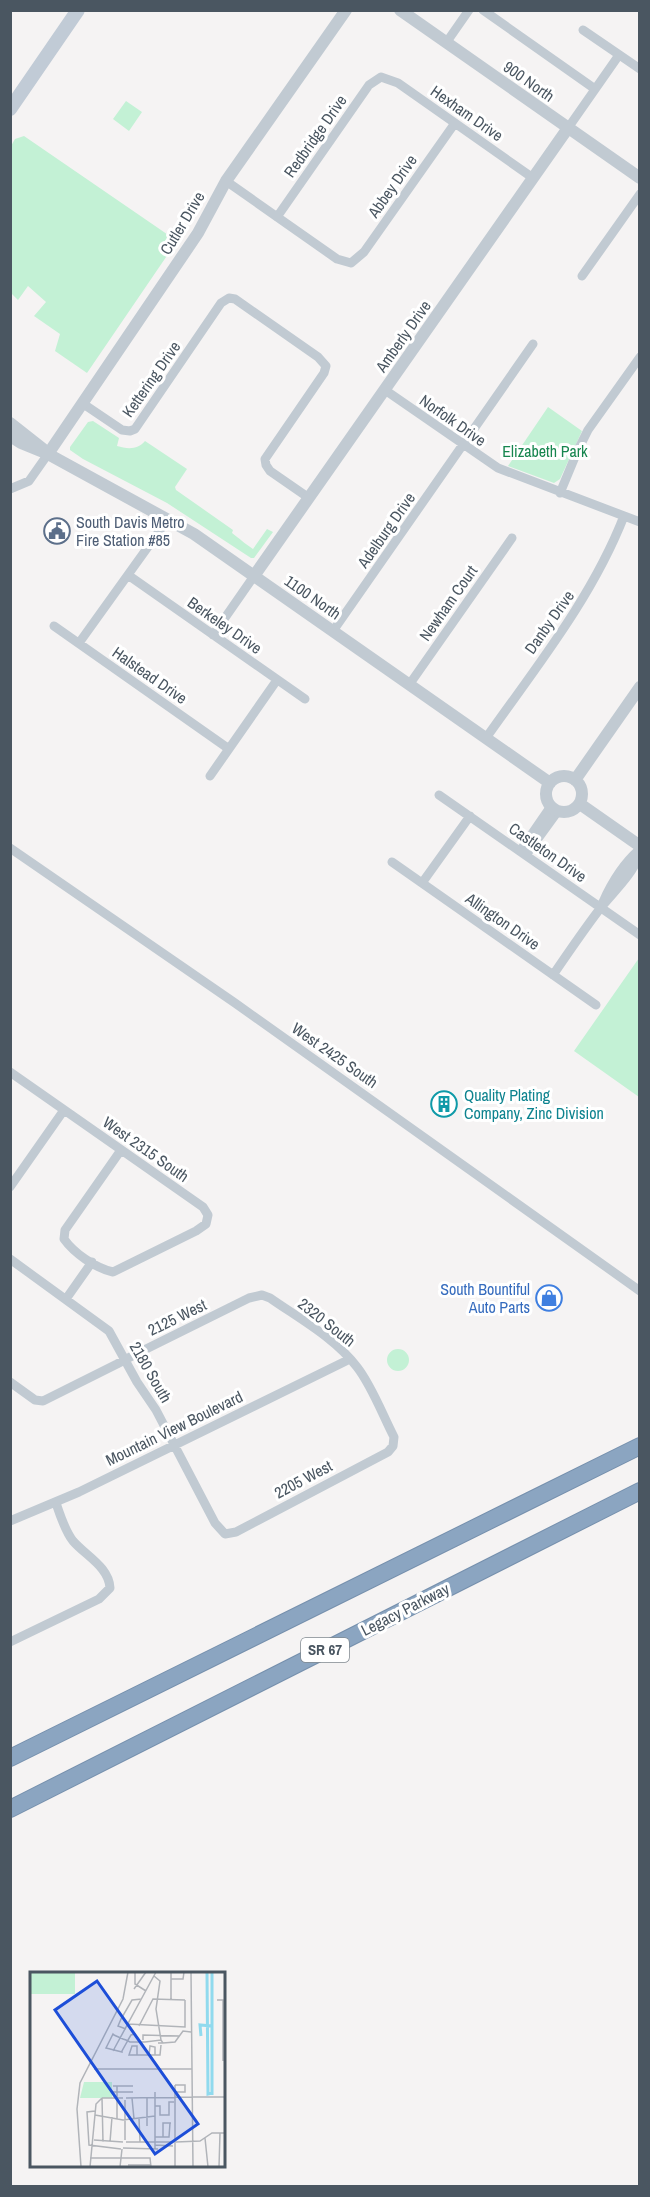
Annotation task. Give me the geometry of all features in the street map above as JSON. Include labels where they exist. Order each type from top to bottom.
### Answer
[{"type":"highway","name":"SR 67","points":[[10,1758],[639,1446]]},
{"type":"highway","name":"Legacy Parkway","points":[[10,1809],[639,1491]]},
{"type":"main road","points":[[10,109],[78,10]]},
{"type":"street","name":"Cutler Drive","points":[[48,454],[198,233],[226,182],[346,10]]},
{"type":"street","name":"900 North","points":[[400,10],[639,178]]},
{"type":"street","points":[[446,43],[469,10]]},
{"type":"street","points":[[483,10],[595,89]]},
{"type":"street","points":[[583,30],[639,69]]},
{"type":"street","name":"Amberly Drive","points":[[213,635],[619,55]]},
{"type":"street","name":"Hexham Drive","points":[[381,77],[398,83],[533,178]]},
{"type":"street","name":"Redbridge Drive","points":[[277,217],[369,85],[381,77]]},
{"type":"street","name":"Abbey Drive","points":[[277,217],[337,259],[351,263],[364,252],[455,123]]},
{"type":"street","points":[[226,182],[277,217]]},
{"type":"street","points":[[582,276],[639,194]]},
{"type":"street","name":"Kettering Drive","points":[[82,403],[122,430],[135,429],[221,303],[229,297],[318,357],[326,366],[324,373],[265,459],[270,471],[309,498]]},
{"type":"street","name":"Adelburg Drive","points":[[333,631],[533,344]]},
{"type":"street","points":[[560,493],[588,430],[639,357]]},
{"type":"street","name":"Norfolk Drive","points":[[385,390],[498,468],[639,522]]},
{"type":"street","name":"1100 North","points":[[10,423],[48,454]]},
{"type":"street","name":"1100 North","points":[[10,436],[48,454],[194,534],[550,783]]},
{"type":"street","points":[[10,489],[29,481],[48,454]]},
{"type":"street","name":"Danby Drive","points":[[486,738],[588,591],[608,555],[624,516]]},
{"type":"street","points":[[79,643],[168,519]]},
{"type":"street","name":"Newham Court","points":[[409,685],[512,538]]},
{"type":"street","name":"Berkeley Drive","points":[[128,575],[304,699]]},
{"type":"street","name":"Halstead Drive","points":[[54,626],[229,749]]},
{"type":"street","points":[[210,776],[277,680]]},
{"type":"street","points":[[575,780],[639,687]]},
{"type":"street","points":[[562,776],[575,780],[582,791],[580,804],[570,812],[554,809],[546,797],[550,783],[562,776]]},
{"type":"street","name":"Castleton Drive","points":[[440,795],[639,935]]},
{"type":"street","points":[[553,975],[601,908],[615,894],[636,863],[639,850],[580,804]]},
{"type":"street","points":[[523,853],[554,809]]},
{"type":"street","points":[[422,883],[470,816]]},
{"type":"street","name":"West 2425 South","points":[[10,848],[235,1003],[639,1291]]},
{"type":"street","name":"Allington Drive","points":[[392,862],[596,1005]]},
{"type":"street","name":"West 2315 South","points":[[10,1072],[203,1207],[208,1215],[206,1224],[196,1231],[113,1272],[104,1270],[92,1262]]},
{"type":"street","points":[[10,1187],[64,1110]]},
{"type":"street","points":[[66,1299],[92,1262],[70,1247],[64,1239],[66,1230],[121,1150]]},
{"type":"street","name":"2180 South","points":[[10,1259],[109,1331],[137,1382],[156,1410],[215,1523],[225,1534]]},
{"type":"street","name":"2320 South","points":[[262,1295],[270,1298],[336,1344],[359,1369],[394,1437],[393,1446]]},
{"type":"street","name":"2125 West","points":[[10,1382],[35,1400],[43,1401],[249,1298],[262,1295]]},
{"type":"street","name":"Mountain View Boulevard","points":[[10,1521],[56,1503],[350,1359]]},
{"type":"street","name":"2205 West","points":[[225,1534],[236,1532],[388,1452],[393,1446]]},
{"type":"street","points":[[10,1642],[99,1599],[110,1588],[108,1577],[69,1535],[56,1503]]},
{"type":"green space","points":[[126,101],[142,112],[129,131],[113,119]]},
{"type":"green space","points":[[24,136],[177,241],[87,373],[55,351],[60,334],[34,316],[46,302],[28,286],[18,300],[11,293],[11,146],[15,139]]},
{"type":"green space","name":"Elizabeth Park","points":[[548,407],[582,431],[560,479],[554,483],[508,466]]},
{"type":"green space","points":[[93,421],[119,438],[117,446],[132,448],[145,441],[187,469],[175,487],[176,490],[233,530],[232,533],[253,549],[267,529],[273,532],[254,558],[251,558],[167,503],[83,459],[70,450],[70,447],[88,422]]},
{"type":"green space","points":[[639,958],[639,1097],[574,1051]]},
{"type":"green space","points":[[398,1349],[406,1352],[409,1360],[406,1368],[398,1371],[390,1368],[387,1360],[390,1352]]},
{"type":"place","name":"South Davis Metro Fire Station #85","points":[[57,531]]},
{"type":"place","name":"Quality Plating Company, Zinc Division","points":[[444,1104]]},
{"type":"place","name":"South Bountiful Auto Parts","points":[[549,1298]]}]
